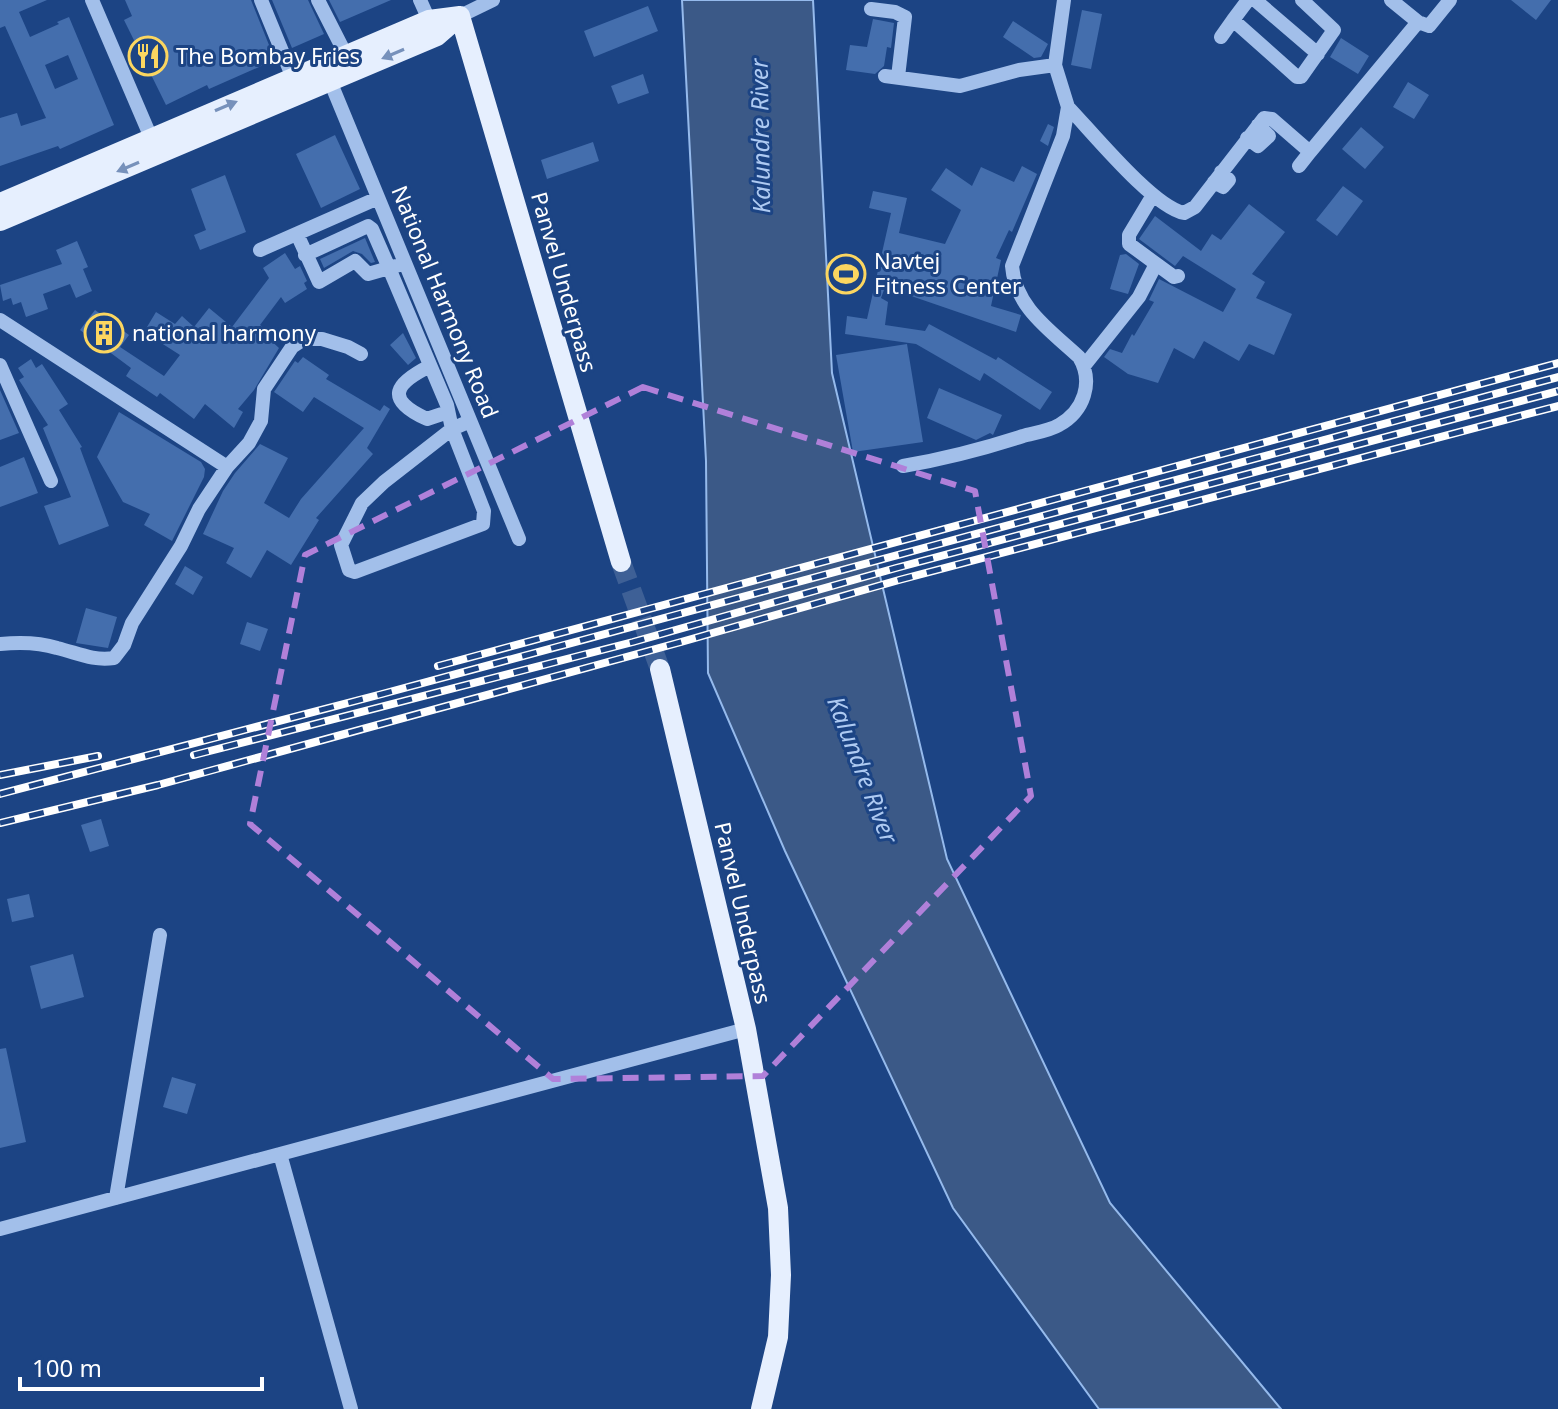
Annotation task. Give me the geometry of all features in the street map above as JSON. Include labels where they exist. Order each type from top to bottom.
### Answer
[{"type":"main road","points":[[155,146],[346,55],[429,20],[460,16]]},
{"type":"main road","points":[[0,221],[23,202],[155,146],[330,81],[437,36],[460,16]]},
{"type":"main road","name":"Panvel Underpass","points":[[460,16],[621,562]]},
{"type":"main road","points":[[0,203],[23,202]]},
{"type":"main road","name":"Panvel Underpass","points":[[660,669],[746,1029],[778,1208],[778,1337],[761,1409]]},
{"type":"street","points":[[92,0],[155,146]]},
{"type":"street","points":[[261,0],[293,78]]},
{"type":"street","points":[[318,0],[346,55]]},
{"type":"street","points":[[420,0],[429,20]]},
{"type":"street","points":[[460,16],[493,0]]},
{"type":"street","points":[[1064,0],[1055,65],[1068,107],[1153,195],[1176,212],[1184,213],[1195,207],[1264,118],[1272,119],[1310,152]]},
{"type":"street","points":[[1221,37],[1248,0]]},
{"type":"street","points":[[1255,0],[1318,54]]},
{"type":"street","points":[[1233,20],[1297,77],[1301,77],[1334,30],[1302,0]]},
{"type":"street","points":[[1391,0],[1418,22],[1429,26],[1450,0]]},
{"type":"street","points":[[871,9],[895,12],[905,17],[892,77],[934,85],[960,86],[1019,70],[1055,65]]},
{"type":"street","points":[[1299,166],[1418,22]]},
{"type":"street","name":"National Harmony Road","points":[[330,81],[519,539]]},
{"type":"street","points":[[903,466],[960,456],[1059,425],[1083,404],[1087,380],[1084,366],[1079,357],[1027,309],[1013,282],[1012,266],[1063,136],[1068,107]]},
{"type":"street","points":[[1153,195],[1129,235],[1129,244],[1174,277],[1178,276]]},
{"type":"street","points":[[260,250],[378,198]]},
{"type":"street","points":[[305,255],[368,226],[372,229],[430,366],[452,429],[484,511],[483,524],[355,572],[349,570],[341,545],[362,503],[452,429],[470,421]]},
{"type":"street","points":[[297,234],[319,282],[355,261],[368,274],[404,262]]},
{"type":"street","points":[[1084,366],[1139,297],[1156,264]]},
{"type":"street","points":[[0,320],[227,467]]},
{"type":"street","points":[[0,644],[24,641],[97,660],[114,658],[124,645],[132,623],[181,546],[199,509],[227,467],[249,443],[261,421],[264,389],[292,347],[304,339],[322,339],[361,354]]},
{"type":"street","points":[[0,365],[51,481]]},
{"type":"street","points":[[430,366],[409,377],[399,390],[405,405],[427,419],[448,412]]},
{"type":"street","points":[[484,511],[504,503]]},
{"type":"street","points":[[116,1198],[160,935]]},
{"type":"street","points":[[0,1229],[746,1029]]},
{"type":"street","points":[[280,1154],[351,1409]]},
{"type":"highlighted area","points":[[643,387],[975,491],[1031,796],[763,1076],[553,1079],[250,824],[305,555]]},
{"type":"water","name":"Kalundre River","points":[[682,0],[813,0],[832,373],[947,859],[1110,1203],[1281,1409],[1099,1409],[953,1208],[785,851],[708,673],[706,461]]},
{"type":"building","points":[[0,0],[47,0],[19,12],[30,37],[69,17],[114,125],[60,149],[58,146],[0,166],[0,118],[17,113],[21,126],[46,118],[5,26],[0,28]],"holes":[[[68,55],[78,79],[55,89],[45,65]]]},
{"type":"building","points":[[125,0],[251,0],[275,60],[209,89],[207,85],[166,105],[124,20],[132,16]]},
{"type":"building","points":[[272,0],[308,0],[324,34],[292,48]]},
{"type":"building","points":[[329,0],[391,0],[340,22]]},
{"type":"building","points":[[1511,0],[1551,0],[1536,20]]},
{"type":"building","points":[[648,6],[658,31],[594,57],[584,31]]},
{"type":"building","points":[[1082,10],[1102,14],[1091,69],[1071,65]]},
{"type":"building","points":[[873,19],[894,23],[891,48],[887,47],[884,66],[875,74],[846,70],[850,45],[867,47]]},
{"type":"building","points":[[1013,21],[1048,44],[1041,57],[1034,58],[1003,37]]},
{"type":"building","points":[[1341,38],[1369,56],[1358,74],[1330,57]]},
{"type":"building","points":[[643,74],[649,93],[618,104],[611,86]]},
{"type":"building","points":[[1408,82],[1429,95],[1414,119],[1393,107]]},
{"type":"building","points":[[1048,124],[1054,127],[1048,146],[1040,141]]},
{"type":"building","points":[[1361,127],[1384,147],[1365,169],[1342,149]]},
{"type":"building","points":[[335,135],[360,189],[321,208],[296,154]]},
{"type":"building","points":[[593,142],[599,161],[547,179],[541,160]]},
{"type":"building","points":[[1022,166],[1037,174],[1012,232],[1009,230],[996,258],[1001,260],[991,306],[1021,315],[1016,332],[885,287],[881,298],[888,302],[885,325],[925,331],[929,324],[996,360],[998,357],[1052,392],[1040,410],[984,373],[980,381],[916,344],[845,334],[847,316],[867,319],[891,213],[869,208],[873,191],[907,198],[899,233],[945,244],[961,210],[931,190],[946,168],[972,186],[981,167],[1014,182]]},
{"type":"building","points":[[225,175],[246,232],[200,250],[194,235],[206,230],[191,189]]},
{"type":"building","points":[[1343,186],[1363,201],[1337,236],[1316,220]]},
{"type":"building","points":[[1249,204],[1285,232],[1252,274],[1265,282],[1256,298],[1292,314],[1274,355],[1249,344],[1239,361],[1204,341],[1194,359],[1174,348],[1158,383],[1128,374],[1104,357],[1110,349],[1122,353],[1132,334],[1134,336],[1154,302],[1149,300],[1159,279],[1223,312],[1236,289],[1183,256],[1175,266],[1139,239],[1155,216],[1201,251],[1212,234],[1221,240]]},
{"type":"building","points":[[365,238],[375,262],[371,263],[362,254],[353,251],[324,268],[320,259]]},
{"type":"building","points":[[77,241],[88,267],[83,269],[92,291],[76,298],[70,284],[43,294],[48,309],[26,317],[21,302],[13,305],[11,298],[3,301],[0,285],[62,264],[56,250]]},
{"type":"building","points":[[285,253],[295,269],[300,266],[307,289],[285,303],[281,297],[260,325],[270,333],[267,337],[279,348],[254,390],[238,409],[243,412],[234,428],[205,404],[194,419],[160,393],[157,397],[126,376],[131,368],[80,330],[95,310],[129,335],[120,347],[164,376],[180,355],[144,332],[156,312],[175,324],[182,316],[194,327],[209,308],[232,327],[269,278],[263,268]]},
{"type":"building","points":[[1126,254],[1139,264],[1128,294],[1110,289],[1120,255]]},
{"type":"building","points":[[403,333],[416,358],[408,365],[390,345]]},
{"type":"building","points":[[907,344],[923,442],[853,452],[836,355]]},
{"type":"building","points":[[303,357],[329,375],[326,379],[380,411],[384,405],[390,409],[367,448],[373,454],[316,518],[319,520],[291,565],[267,550],[251,578],[226,563],[234,548],[203,534],[235,473],[260,444],[288,458],[264,503],[289,518],[301,499],[364,428],[314,397],[303,412],[274,392],[295,361],[298,363]]},
{"type":"building","points":[[31,359],[36,368],[42,364],[68,404],[59,410],[82,447],[109,526],[59,545],[44,506],[71,497],[43,428],[48,425],[19,380],[24,377],[18,368]]},
{"type":"building","points":[[939,388],[1002,415],[993,435],[990,433],[976,440],[927,418]]},
{"type":"building","points":[[0,390],[19,433],[0,440]]},
{"type":"building","points":[[119,412],[201,462],[205,469],[204,477],[172,541],[144,525],[150,514],[123,502],[97,457]]},
{"type":"building","points":[[24,457],[38,493],[0,507],[0,467]]},
{"type":"building","points":[[185,566],[203,577],[193,595],[175,584]]},
{"type":"building","points":[[86,608],[117,617],[108,648],[76,643]]},
{"type":"building","points":[[247,622],[268,629],[260,651],[240,644]]},
{"type":"building","points":[[101,819],[109,846],[90,852],[81,825]]},
{"type":"building","points":[[29,894],[34,917],[12,922],[7,899]]},
{"type":"building","points":[[73,954],[84,997],[41,1009],[30,966]]},
{"type":"building","points":[[6,1048],[26,1142],[0,1148],[0,1049]]},
{"type":"building","points":[[172,1077],[196,1084],[187,1114],[163,1107]]},
{"type":"tunnel","points":[[621,562],[660,669]]},
{"type":"railway","points":[[438,666],[1558,363]]},
{"type":"railway","points":[[0,794],[1558,377]]},
{"type":"railway","points":[[194,755],[633,642],[896,568],[1558,391]]},
{"type":"railway","points":[[0,823],[158,785],[899,580],[1558,406]]},
{"type":"railway","points":[[0,775],[98,756]]},
{"type":"place","name":"The Bombay Fries","points":[[148,56]]},
{"type":"place","name":"Navtej Fitness Center","points":[[846,274]]},
{"type":"place","name":"national harmony","points":[[104,333]]}]
